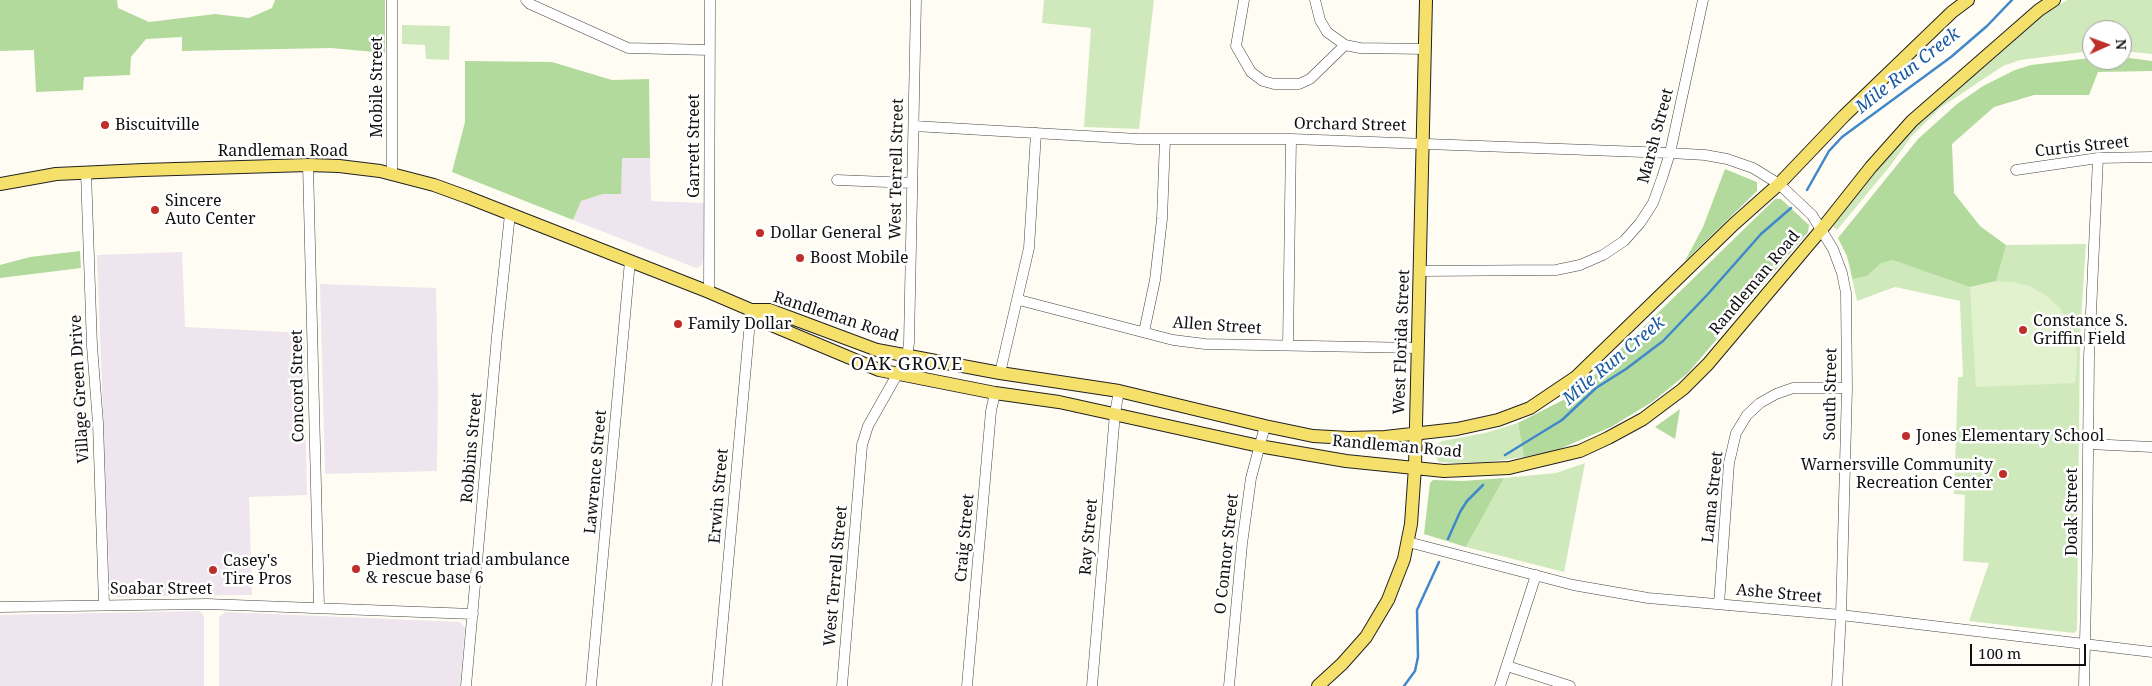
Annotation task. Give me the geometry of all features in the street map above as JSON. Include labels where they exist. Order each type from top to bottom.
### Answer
[{"type":"main road","name":"West Florida Street","points":[[1318,686],[1342,664],[1366,637],[1388,600],[1408,542],[1415,467],[1426,0]]},
{"type":"main road","name":"Randleman Road","points":[[751,310],[770,310],[877,350],[906,357],[1120,391],[1313,436],[1350,438],[1385,436],[1457,429],[1498,420],[1530,408],[1576,377],[1734,224],[1779,184],[1859,102],[1952,12],[1968,0]]},
{"type":"main road","name":"Randleman Road","points":[[0,184],[42,176],[86,172],[308,165],[356,168],[434,185],[510,214],[709,292],[751,310],[769,324],[878,370],[995,393],[1059,402],[1259,446],[1346,461],[1444,471],[1509,468],[1550,460],[1580,451],[1643,419],[1683,388],[1708,364],[1821,230],[1871,167],[1912,121],[2039,10],[2054,0]]},
{"type":"street","name":"Mobile Street","points":[[392,0],[392,175]]},
{"type":"street","points":[[526,0],[530,4],[628,48],[709,50]]},
{"type":"street","name":"Garrett Street","points":[[709,292],[710,0]]},
{"type":"street","name":"West Terrell Street","points":[[842,686],[862,445],[868,426],[898,375],[906,357],[909,343],[916,0]]},
{"type":"street","points":[[1244,0],[1236,46],[1250,72],[1262,81],[1274,84],[1299,84],[1310,79],[1345,45]]},
{"type":"street","points":[[1315,0],[1320,20],[1327,32],[1345,45],[1360,48],[1425,49]]},
{"type":"street","name":"Marsh Street","points":[[1420,271],[1556,270],[1580,265],[1603,255],[1624,241],[1640,223],[1652,203],[1670,153],[1702,0]]},
{"type":"street","name":"Orchard Street","points":[[914,126],[1036,134],[1166,139],[1423,142],[1704,155],[1728,159],[1753,168],[1779,184]]},
{"type":"street","points":[[1000,373],[1019,300],[1029,248],[1036,134]]},
{"type":"street","points":[[1144,332],[1155,280],[1162,219],[1166,139]]},
{"type":"street","points":[[1288,345],[1291,139]]},
{"type":"street","name":"Curtis Street","points":[[2016,170],[2098,158],[2152,157]]},
{"type":"street","name":"Doak Street","points":[[2084,686],[2090,327],[2098,158]]},
{"type":"street","name":"Concord Street","points":[[308,165],[319,607]]},
{"type":"street","name":"Village Green Drive","points":[[86,172],[92,346],[98,423],[104,604]]},
{"type":"street","points":[[836,180],[912,183]]},
{"type":"street","name":"South Street","points":[[1779,184],[1803,206],[1833,249],[1842,273],[1846,293],[1841,615],[1837,686]]},
{"type":"street","name":"Robbins Street","points":[[466,686],[510,214]]},
{"type":"street","name":"Lawrence Street","points":[[592,686],[630,261]]},
{"type":"street","name":"Allen Street","points":[[1019,300],[1173,340],[1205,344],[1418,348]]},
{"type":"street","name":"Erwin Street","points":[[717,686],[751,310]]},
{"type":"street","name":"Lama Street","points":[[1719,604],[1729,463],[1736,433],[1747,415],[1760,403],[1776,394],[1794,388],[1846,388]]},
{"type":"street","name":"Ray Street","points":[[1092,686],[1115,413],[1120,391]]},
{"type":"street","name":"Craig Street","points":[[967,686],[991,412],[995,393]]},
{"type":"street","name":"O Connor Street","points":[[1228,686],[1242,544],[1251,478],[1265,426]]},
{"type":"street","points":[[2088,444],[2152,447]]},
{"type":"street","name":"Ashe Street","points":[[1408,542],[1573,585],[1640,596],[1841,615],[2152,652]]},
{"type":"street","points":[[1500,686],[1536,575]]},
{"type":"street","name":"Soabar Street","points":[[0,606],[207,604],[473,614]]},
{"type":"street","points":[[1507,666],[1570,686]]},
{"type":"shaded area","points":[[622,158],[650,158],[651,201],[704,203],[703,260],[701,266],[696,268],[573,220],[581,201],[603,194]]},
{"type":"shaded area","points":[[182,252],[185,327],[304,333],[307,495],[249,497],[252,595],[113,597],[110,593],[97,255]]},
{"type":"shaded area","points":[[320,284],[436,288],[437,471],[325,474]]},
{"type":"shaded area","points":[[200,611],[204,616],[204,686],[0,686],[0,615]]},
{"type":"shaded area","points":[[225,612],[460,622],[465,628],[460,686],[219,686],[219,617]]},
{"type":"green space","points":[[0,0],[117,0],[118,8],[149,22],[215,14],[249,18],[272,8],[275,0],[385,0],[385,53],[331,48],[182,51],[182,37],[146,39],[131,57],[130,75],[84,77],[83,90],[36,92],[34,50],[0,51]]},
{"type":"green space","points":[[1044,0],[1154,0],[1139,129],[1084,127],[1091,28],[1042,23]]},
{"type":"green space","points":[[2067,0],[2152,0],[2152,54],[2132,52],[2132,20],[2082,20],[2082,52],[2020,60],[2003,66],[1940,108],[1911,137],[1891,165],[1837,230],[1833,226],[1877,169],[1917,125],[2047,12]]},
{"type":"green space","points":[[402,25],[450,26],[449,60],[426,59],[425,45],[402,44]]},
{"type":"green space","points":[[2132,58],[2152,61],[2152,71],[2098,72],[2089,95],[2034,95],[1994,107],[1952,144],[1954,193],[1980,226],[2006,245],[1996,281],[1970,287],[1893,260],[1881,263],[1867,276],[1853,279],[1847,256],[1838,238],[1918,139],[1957,104],[1983,86],[2015,70],[2031,65],[2082,59],[2082,70],[2132,70]]},
{"type":"green space","points":[[465,61],[552,62],[612,80],[649,79],[650,158],[622,158],[621,194],[603,194],[581,201],[573,220],[452,172],[465,122]]},
{"type":"green space","points":[[1725,169],[1757,182],[1757,191],[1685,261],[1703,227]]},
{"type":"green space","points":[[1775,199],[1781,199],[1809,225],[1808,232],[1688,373],[1652,402],[1611,427],[1557,450],[1524,457],[1518,423],[1565,399],[1591,378]]},
{"type":"green space","points":[[1838,238],[1970,240],[2006,245],[2086,244],[2080,336],[2077,630],[2074,633],[1969,621],[1989,563],[1963,561],[1965,495],[1954,494],[1958,377],[1963,377],[1960,301],[1895,287],[1857,301],[1847,256]]},
{"type":"green space","points":[[80,251],[81,268],[0,278],[0,265],[30,257]]},
{"type":"green space","name":"Constance S. Griffin Field","points":[[1996,281],[2013,282],[2029,286],[2047,296],[2059,307],[2069,322],[2076,339],[2075,383],[1976,387],[1970,287]]},
{"type":"green space","points":[[1680,409],[1675,439],[1655,427]]},
{"type":"green space","points":[[1518,423],[1524,457],[1488,462],[1456,463],[1439,462],[1434,454],[1436,445],[1442,441],[1485,433]]},
{"type":"green space","points":[[1585,463],[1564,572],[1466,547],[1504,478],[1556,473]]},
{"type":"green space","points":[[1504,478],[1466,547],[1424,534],[1430,483],[1433,480],[1463,481]]},
{"type":"waterway","name":"Mile Run Creek","points":[[1807,190],[1829,151],[1842,137],[1951,57],[1987,26],[2012,0]]},
{"type":"waterway","name":"Mile Run Creek","points":[[1505,455],[1562,420],[1596,388],[1626,369],[1663,341],[1761,234],[1791,208]]},
{"type":"waterway","name":"Mile Run Creek","points":[[1448,539],[1467,501],[1483,485]]},
{"type":"waterway","name":"Mile Run Creek","points":[[1404,686],[1415,671],[1418,657],[1417,610],[1439,562]]},
{"type":"place","name":"Biscuitville","points":[[105,125]]},
{"type":"place","name":"Sincere Auto Center","points":[[155,210]]},
{"type":"place","name":"Dollar General","points":[[760,233]]},
{"type":"place","name":"Boost Mobile","points":[[800,258]]},
{"type":"place","name":"Family Dollar","points":[[678,324]]},
{"type":"place","name":"Constance S. Griffin Field","points":[[2023,330]]},
{"type":"place","name":"Jones Elementary School","points":[[1906,436]]},
{"type":"place","name":"Warnersville Community Recreation Center","points":[[2003,474]]},
{"type":"place","name":"Piedmont triad ambulance & rescue base 6","points":[[356,569]]},
{"type":"place","name":"Casey's Tire Pros","points":[[213,570]]},
{"type":"district","name":"OAK GROVE","points":[[907,365]]}]
